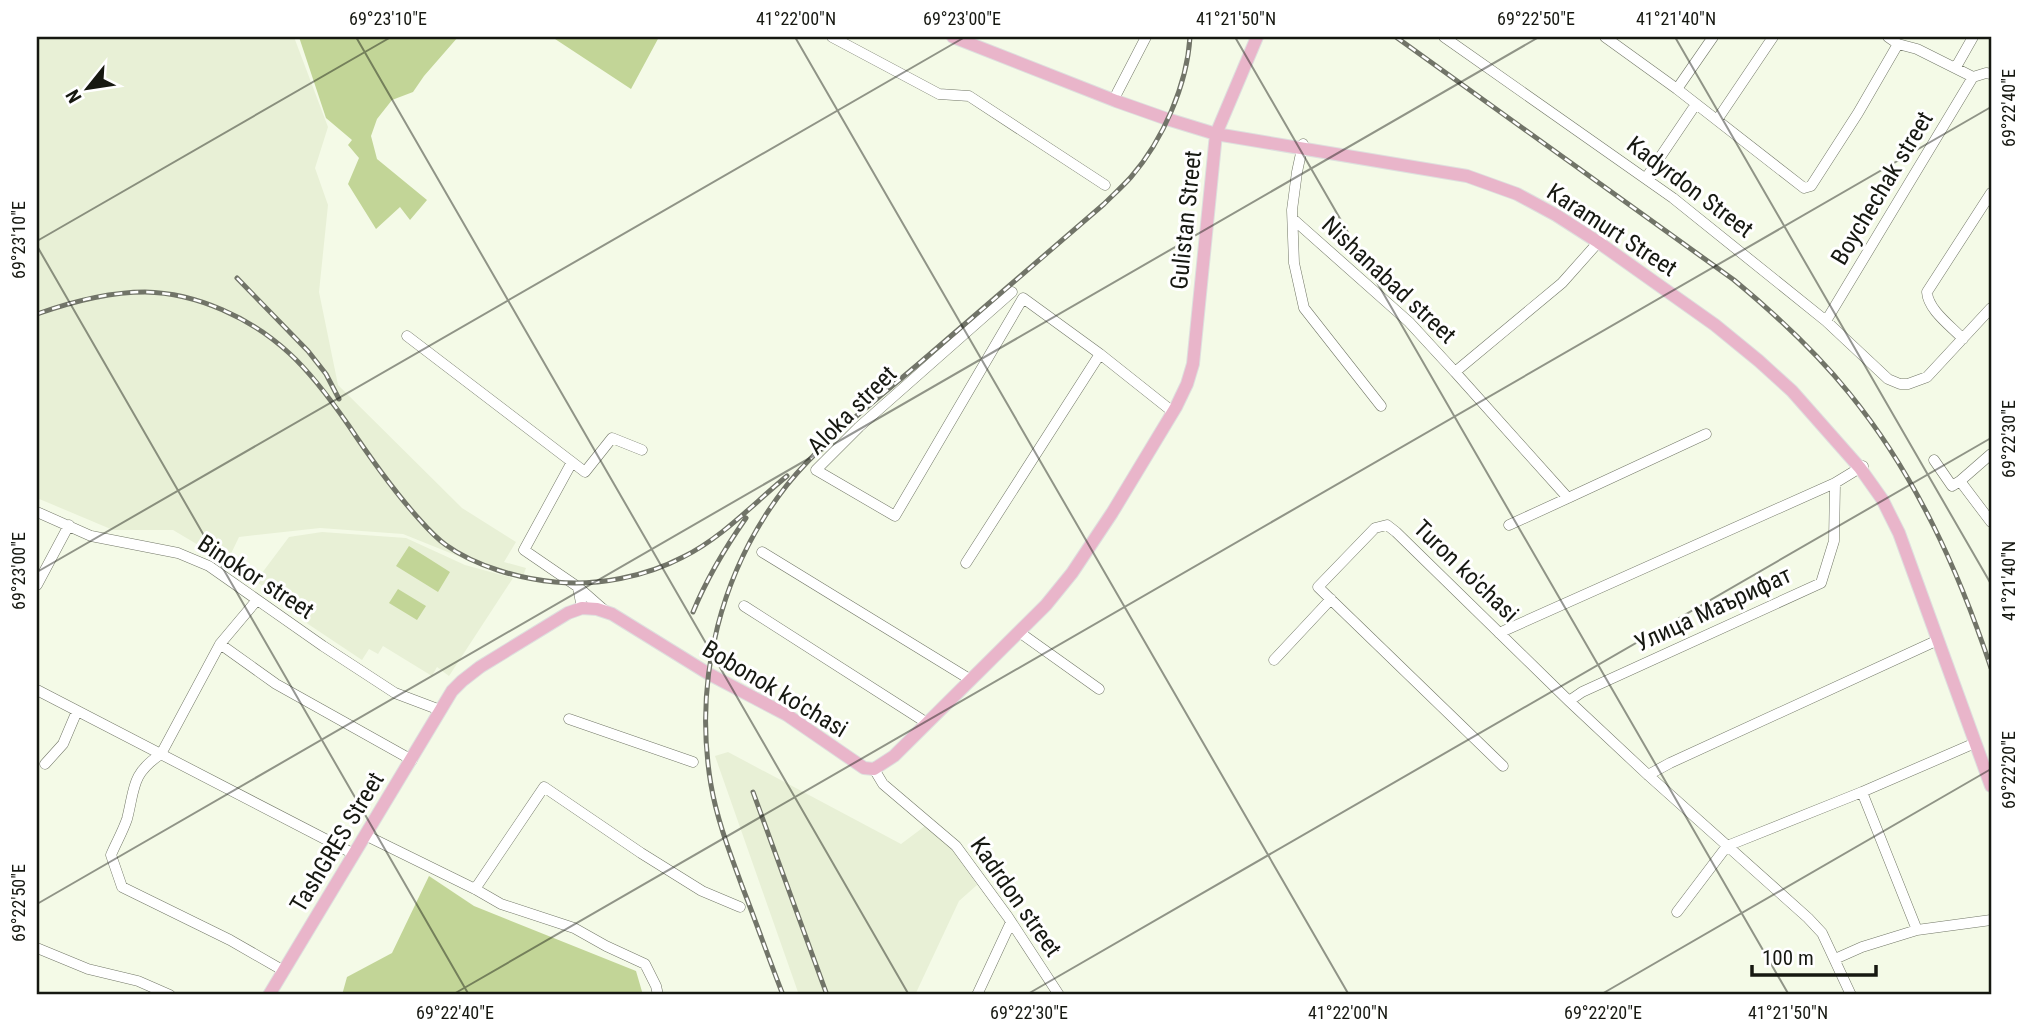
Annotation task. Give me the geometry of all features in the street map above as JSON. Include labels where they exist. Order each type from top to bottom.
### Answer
[{"type":"main road","name":"Karamurt Street","points":[[953,37],[1116,101],[1217,131],[1302,147],[1413,160],[1484,175],[1541,201],[1716,321],[1796,389],[1885,497],[1903,531],[1991,774]]},
{"type":"main road","name":"Karamurt Street","points":[[967,37],[1217,131]]},
{"type":"main road","name":"Gulistan Street","points":[[1173,412],[1185,390],[1193,364],[1217,131],[1258,37]]},
{"type":"main road","points":[[874,769],[894,756],[1046,605],[1081,562],[1173,412]]},
{"type":"main road","name":"Karamurt Street","points":[[1861,467],[1882,499],[1899,533],[1991,786]]},
{"type":"main road","points":[[440,710],[457,686],[480,667],[568,613],[582,608]]},
{"type":"main road","name":"Bobonok ko'chasi","points":[[582,608],[605,611],[709,674],[787,715],[859,766],[874,769]]},
{"type":"main road","name":"TashGRES Street","points":[[269,995],[440,710]]},
{"type":"street","points":[[832,37],[939,94],[969,96],[1105,185]]},
{"type":"street","points":[[1117,93],[1146,37]]},
{"type":"street","name":"Kadyrdon Street","points":[[1444,37],[1459,41],[1646,178],[1826,321],[1888,379],[1900,384],[1914,383],[1927,377],[1963,339]]},
{"type":"street","points":[[1605,37],[1804,188],[1808,187],[1858,113],[1898,44]]},
{"type":"street","points":[[1677,89],[1713,37]]},
{"type":"street","points":[[1717,120],[1773,37]]},
{"type":"street","points":[[1888,37],[1898,44],[1917,49],[1973,76],[1991,74]]},
{"type":"street","points":[[1956,67],[1973,37]]},
{"type":"street","name":"Boychechak street","points":[[1826,321],[1973,76]]},
{"type":"street","points":[[1646,178],[1696,104]]},
{"type":"street","points":[[1302,147],[1293,219],[1294,263],[1304,308],[1381,406]]},
{"type":"street","points":[[1991,193],[1927,292],[1930,304],[1963,339],[1991,308]]},
{"type":"street","name":"Nishanabad street","points":[[1293,219],[1409,323],[1568,498]]},
{"type":"street","name":"Nishanabad street","points":[[1455,372],[1562,283],[1600,240]]},
{"type":"street","name":"Aloka street","points":[[1012,292],[859,427],[816,470],[895,516],[1023,298],[1100,354]]},
{"type":"street","points":[[407,336],[585,472],[612,438],[642,450]]},
{"type":"street","points":[[965,564],[1100,354],[1173,412]]},
{"type":"street","points":[[1509,525],[1706,434]]},
{"type":"street","points":[[1934,460],[1952,486],[1991,454]]},
{"type":"street","points":[[572,462],[524,550],[578,587],[605,611]]},
{"type":"street","points":[[1499,633],[1835,483],[1861,467]]},
{"type":"street","points":[[1960,481],[1991,523]]},
{"type":"street","name":"Улица Маърифат","points":[[1569,701],[1582,692],[1821,583],[1834,541],[1835,483]]},
{"type":"street","name":"Binokor street","points":[[37,512],[91,536],[152,547],[195,559],[395,692],[440,710]]},
{"type":"street","points":[[37,585],[69,525]]},
{"type":"street","name":"Turon ko'chasi","points":[[1331,599],[1318,587],[1375,528],[1387,525],[1648,775],[1808,918],[1822,933],[1851,995]]},
{"type":"street","points":[[762,552],[971,680]]},
{"type":"street","points":[[578,587],[582,608]]},
{"type":"street","points":[[1274,660],[1331,599],[1503,766]]},
{"type":"street","points":[[257,600],[219,644],[161,754],[146,764],[132,789],[126,821],[111,855],[122,887],[230,940],[284,971]]},
{"type":"street","points":[[744,607],[927,723]]},
{"type":"street","points":[[1019,632],[1099,689]]},
{"type":"street","points":[[1648,775],[1938,640]]},
{"type":"street","points":[[219,644],[276,684],[412,760]]},
{"type":"street","points":[[37,690],[354,854]]},
{"type":"street","points":[[45,764],[63,744],[77,710]]},
{"type":"street","points":[[569,719],[693,762]]},
{"type":"street","points":[[1677,912],[1727,846],[1976,743]]},
{"type":"street","name":"Kadrdon street","points":[[874,769],[883,784],[956,846],[1012,922],[1059,995]]},
{"type":"street","points":[[475,889],[544,787],[702,891],[740,907]]},
{"type":"street","points":[[1862,792],[1917,930]]},
{"type":"street","points":[[365,835],[501,904],[575,928],[645,964],[656,986],[657,995]]},
{"type":"street","points":[[1835,959],[1862,947],[1917,930],[1991,920]]},
{"type":"street","points":[[976,995],[1012,922]]},
{"type":"street","points":[[37,948],[88,969],[138,981],[170,995]]},
{"type":"shaded area","points":[[37,37],[294,37],[328,127],[315,168],[328,205],[319,292],[338,385],[462,508],[516,542],[504,562],[526,568],[523,576],[485,567],[403,534],[320,528],[239,537],[227,562],[173,530],[113,530],[37,498]]},
{"type":"shaded area","points":[[322,532],[406,538],[465,565],[513,578],[449,676],[437,667],[432,676],[383,646],[378,654],[369,649],[362,660],[308,624],[256,581],[289,537]]},
{"type":"shaded area","points":[[728,752],[901,844],[925,826],[953,849],[977,885],[959,901],[915,995],[799,995],[715,756]]},
{"type":"green space","points":[[299,37],[458,37],[413,92],[392,100],[377,119],[371,136],[377,159],[427,200],[410,220],[400,207],[376,229],[348,184],[359,158],[348,145],[352,140],[326,118]]},
{"type":"green space","points":[[552,37],[659,37],[631,89]]},
{"type":"green space","points":[[409,546],[450,572],[438,592],[396,566]]},
{"type":"green space","points":[[398,589],[426,606],[417,620],[389,603]]},
{"type":"green space","points":[[429,876],[474,906],[636,971],[643,995],[342,995],[347,977],[392,953]]},
{"type":"railway","points":[[783,995],[729,849],[711,785],[706,745],[706,705],[710,666],[729,589],[764,518],[801,468],[852,420],[1104,204],[1131,177],[1153,146],[1171,111],[1184,74],[1190,37]]},
{"type":"railway","points":[[1396,37],[1734,280],[1822,362],[1873,424],[1914,490],[1949,559],[1991,668]]},
{"type":"railway","points":[[237,278],[308,351],[326,374],[339,399]]},
{"type":"railway","points":[[37,314],[90,298],[145,292],[184,297],[240,319],[274,340],[306,370],[391,486],[439,539],[470,559],[527,578],[587,583],[653,570],[711,540],[787,476]]},
{"type":"railway","points":[[693,612],[704,587],[746,518]]},
{"type":"railway","points":[[753,792],[827,995]]}]
